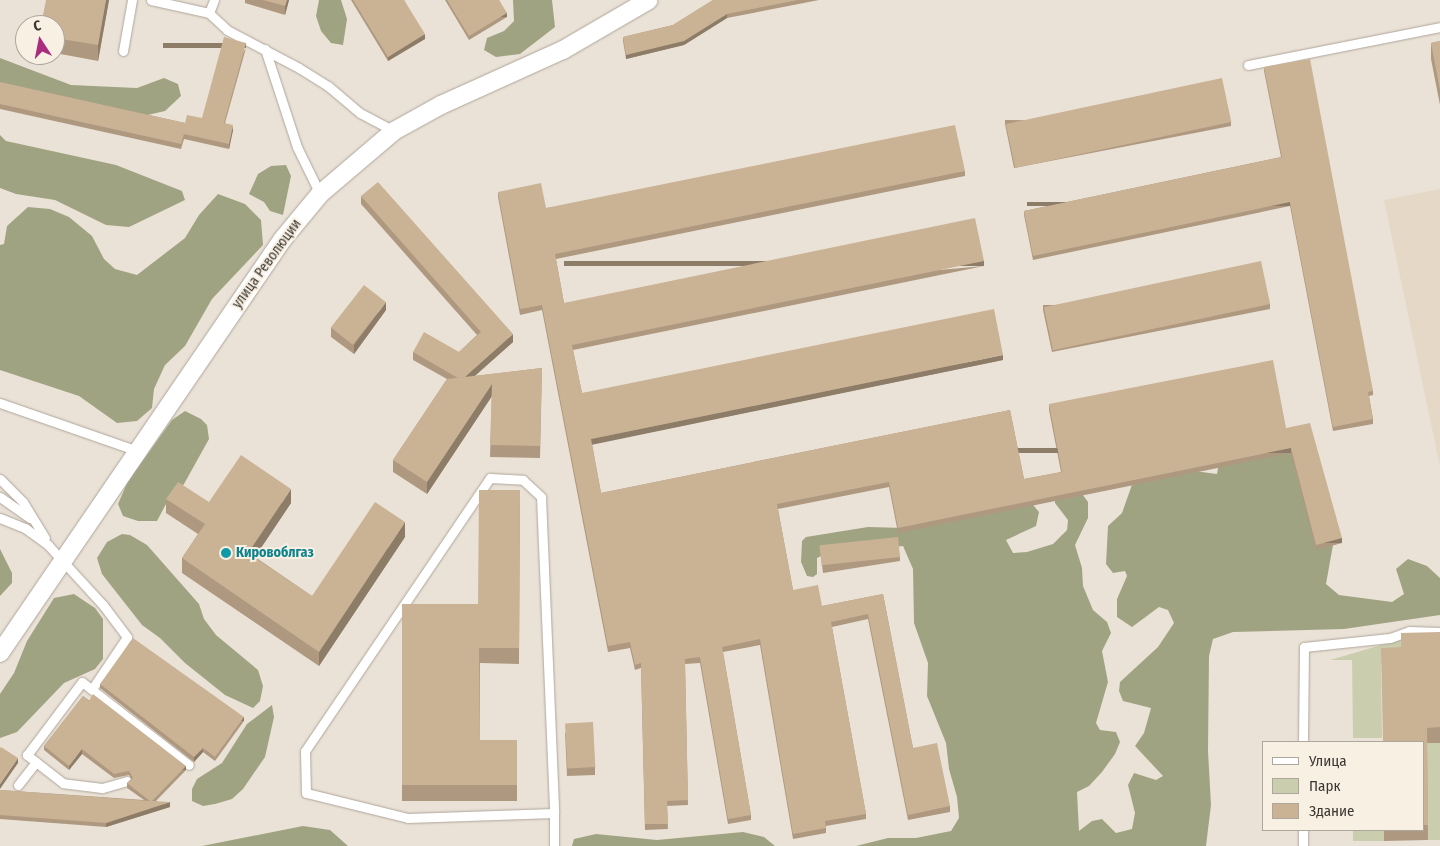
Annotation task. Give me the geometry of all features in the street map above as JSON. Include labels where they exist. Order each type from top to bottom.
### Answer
[{"type":"street","name":"улица Революции","points":[[0,653],[282,240],[320,194],[394,131],[442,105],[563,50],[649,0]]},
{"type":"lane","points":[[122,51],[132,0]]},
{"type":"lane","points":[[150,0],[209,13],[227,30],[265,49],[328,86],[360,113],[394,131]]},
{"type":"lane","points":[[209,13],[214,0]]},
{"type":"lane","points":[[1248,65],[1440,27]]},
{"type":"lane","points":[[265,49],[297,147],[320,194]]},
{"type":"lane","points":[[0,403],[138,451]]},
{"type":"lane","points":[[554,814],[408,818],[306,793],[305,751],[490,478],[523,480],[542,497],[554,814],[554,846]]},
{"type":"lane","points":[[0,479],[23,502],[48,545]]},
{"type":"lane","points":[[0,497],[35,522]]},
{"type":"lane","points":[[0,518],[25,528],[48,545],[103,605],[127,637],[92,689]]},
{"type":"lane","points":[[0,526],[25,528]]},
{"type":"lane","points":[[1303,741],[1304,647],[1390,638],[1409,631],[1440,632]]},
{"type":"lane","points":[[127,781],[102,788],[63,783],[26,755],[82,682],[188,765]]},
{"type":"lane","points":[[18,786],[36,762]]},
{"type":"lane","points":[[1303,831],[1303,846]]},
{"type":"shaded area","points":[[1440,189],[1440,467],[1384,200]]},
{"type":"green space","points":[[319,0],[341,0],[347,19],[343,45],[331,43],[321,31],[316,16]]},
{"type":"green space","points":[[513,0],[552,0],[555,27],[520,54],[496,57],[484,50],[487,38],[504,31],[514,21]]},
{"type":"green space","points":[[0,58],[71,85],[137,88],[164,78],[178,84],[181,96],[165,111],[143,116],[0,85]]},
{"type":"green space","points":[[0,135],[6,141],[116,165],[182,191],[185,200],[129,227],[106,225],[55,200],[16,194],[0,188]]},
{"type":"green space","points":[[286,165],[291,176],[283,215],[270,211],[264,202],[249,194],[258,174],[271,166]]},
{"type":"green space","points":[[218,194],[245,204],[261,220],[263,245],[212,299],[185,346],[165,365],[154,389],[152,408],[137,421],[117,423],[79,396],[0,370],[0,245],[4,244],[7,226],[28,207],[50,209],[69,217],[92,236],[104,259],[115,269],[137,275],[185,238],[199,215]]},
{"type":"green space","points":[[185,411],[201,419],[207,425],[209,439],[184,484],[166,504],[157,521],[138,521],[123,516],[118,504],[128,481],[172,420]]},
{"type":"green space","points":[[1298,442],[1333,545],[1326,584],[1339,595],[1392,602],[1404,594],[1396,569],[1408,559],[1427,566],[1440,578],[1440,615],[1344,629],[1233,632],[1213,639],[1209,656],[1208,751],[1211,805],[1206,846],[856,846],[888,838],[916,838],[951,831],[959,818],[957,797],[949,769],[946,743],[927,696],[928,663],[914,623],[913,569],[903,546],[821,556],[817,558],[817,574],[813,577],[807,576],[801,562],[802,541],[806,537],[868,527],[905,528],[1029,500],[1039,512],[1036,526],[1006,540],[1013,553],[1027,552],[1053,544],[1067,530],[1068,520],[1055,503],[1055,489],[1080,491],[1088,502],[1088,518],[1075,545],[1082,568],[1083,586],[1093,610],[1107,622],[1111,633],[1102,651],[1108,682],[1096,723],[1100,730],[1116,732],[1120,742],[1115,754],[1102,772],[1089,786],[1077,792],[1079,831],[1092,821],[1102,819],[1116,833],[1132,829],[1135,813],[1128,785],[1134,773],[1156,780],[1163,776],[1135,746],[1144,733],[1151,708],[1123,701],[1119,691],[1120,682],[1158,647],[1174,623],[1168,610],[1159,607],[1132,627],[1117,617],[1117,599],[1127,576],[1125,571],[1113,573],[1106,564],[1108,526],[1122,513],[1134,479],[1179,469],[1217,474],[1220,457]]},
{"type":"green space","points":[[122,534],[130,535],[147,545],[199,604],[204,619],[216,635],[258,670],[263,686],[260,701],[253,708],[225,695],[185,663],[160,638],[142,625],[102,574],[97,558],[107,542]]},
{"type":"green space","points":[[0,549],[12,573],[12,583],[0,596]]},
{"type":"green space","points":[[74,594],[95,608],[103,619],[103,659],[95,669],[64,683],[17,732],[0,738],[0,694],[14,673],[27,641],[54,598]]},
{"type":"green space","points":[[1428,635],[1381,664],[1382,738],[1353,738],[1352,660],[1330,660],[1405,638]]},
{"type":"green space","points":[[272,705],[274,717],[265,757],[243,789],[232,799],[215,804],[203,806],[192,801],[192,789],[197,779],[222,763],[247,724]]},
{"type":"green space","points":[[1427,743],[1440,743],[1440,840],[1427,840]]},
{"type":"green space","points":[[303,826],[330,830],[348,846],[202,846]]},
{"type":"green space","points":[[1353,831],[1384,831],[1384,841],[1353,841]]},
{"type":"green space","points":[[743,832],[764,837],[775,846],[572,846],[574,839],[596,834],[657,840]]},
{"type":"building","points":[[46,0],[106,0],[98,45],[65,40],[65,15],[43,15]]},
{"type":"building","points":[[263,0],[287,0],[285,6]]},
{"type":"building","points":[[353,0],[404,0],[425,34],[388,57]]},
{"type":"building","points":[[447,0],[499,0],[507,13],[469,36]]},
{"type":"building","points":[[713,0],[798,0],[727,14],[684,41],[626,55],[623,37],[673,25]]},
{"type":"building","points":[[224,37],[246,43],[224,123],[233,125],[229,144],[184,134],[181,144],[0,104],[0,82],[185,123],[187,115],[202,118]]},
{"type":"building","points":[[1440,41],[1440,90],[1431,43]]},
{"type":"building","points":[[1310,59],[1373,391],[1368,392],[1373,419],[1333,427],[1290,202],[1033,256],[1024,211],[1282,157],[1264,67]]},
{"type":"building","points":[[1222,78],[1231,122],[1015,168],[1006,124]]},
{"type":"building","points":[[955,125],[965,171],[555,254],[564,303],[975,218],[984,261],[572,345],[582,393],[994,309],[1003,355],[591,439],[601,493],[1010,410],[1024,479],[1062,472],[1049,404],[1273,360],[1286,428],[1310,423],[1342,538],[1316,545],[1291,448],[898,528],[889,482],[777,504],[793,590],[818,585],[822,606],[883,594],[913,748],[937,743],[950,806],[908,815],[868,614],[831,622],[866,814],[825,821],[826,828],[793,834],[760,639],[722,647],[751,815],[728,819],[700,657],[685,659],[688,800],[667,801],[668,824],[645,824],[641,663],[635,665],[630,642],[608,646],[542,305],[520,309],[498,192],[541,183],[546,208]]},
{"type":"building","points":[[378,182],[513,334],[465,377],[458,378],[413,352],[424,332],[459,352],[481,332],[361,196]]},
{"type":"building","points":[[1261,261],[1270,304],[1053,350],[1044,307]]},
{"type":"building","points":[[364,285],[386,302],[353,345],[331,328]]},
{"type":"building","points":[[542,368],[540,446],[490,445],[492,384],[427,482],[393,460],[447,379]]},
{"type":"building","points":[[241,455],[291,489],[248,553],[312,596],[375,502],[405,522],[319,652],[182,558],[205,524],[166,499],[178,482],[209,502]]},
{"type":"building","points":[[479,490],[520,490],[519,648],[479,648],[480,740],[517,740],[517,785],[402,785],[402,604],[478,604]]},
{"type":"building","points":[[898,537],[900,557],[822,565],[819,545]]},
{"type":"building","points":[[1440,632],[1440,727],[1427,728],[1428,825],[1425,825],[1425,741],[1383,741],[1381,648],[1401,647],[1401,633]]},
{"type":"building","points":[[133,638],[244,717],[215,757],[203,748],[194,757],[100,684]]},
{"type":"building","points":[[93,694],[186,766],[152,801],[170,802],[106,823],[0,815],[0,790],[150,801],[127,783],[133,778],[129,771],[114,774],[82,749],[69,766],[44,746],[83,696],[89,701]]},
{"type":"building","points":[[593,722],[595,767],[567,768],[565,723]]},
{"type":"building","points":[[0,748],[18,758],[0,784]]},
{"type":"place","name":"Кировоблгаз","points":[[226,553]]}]
